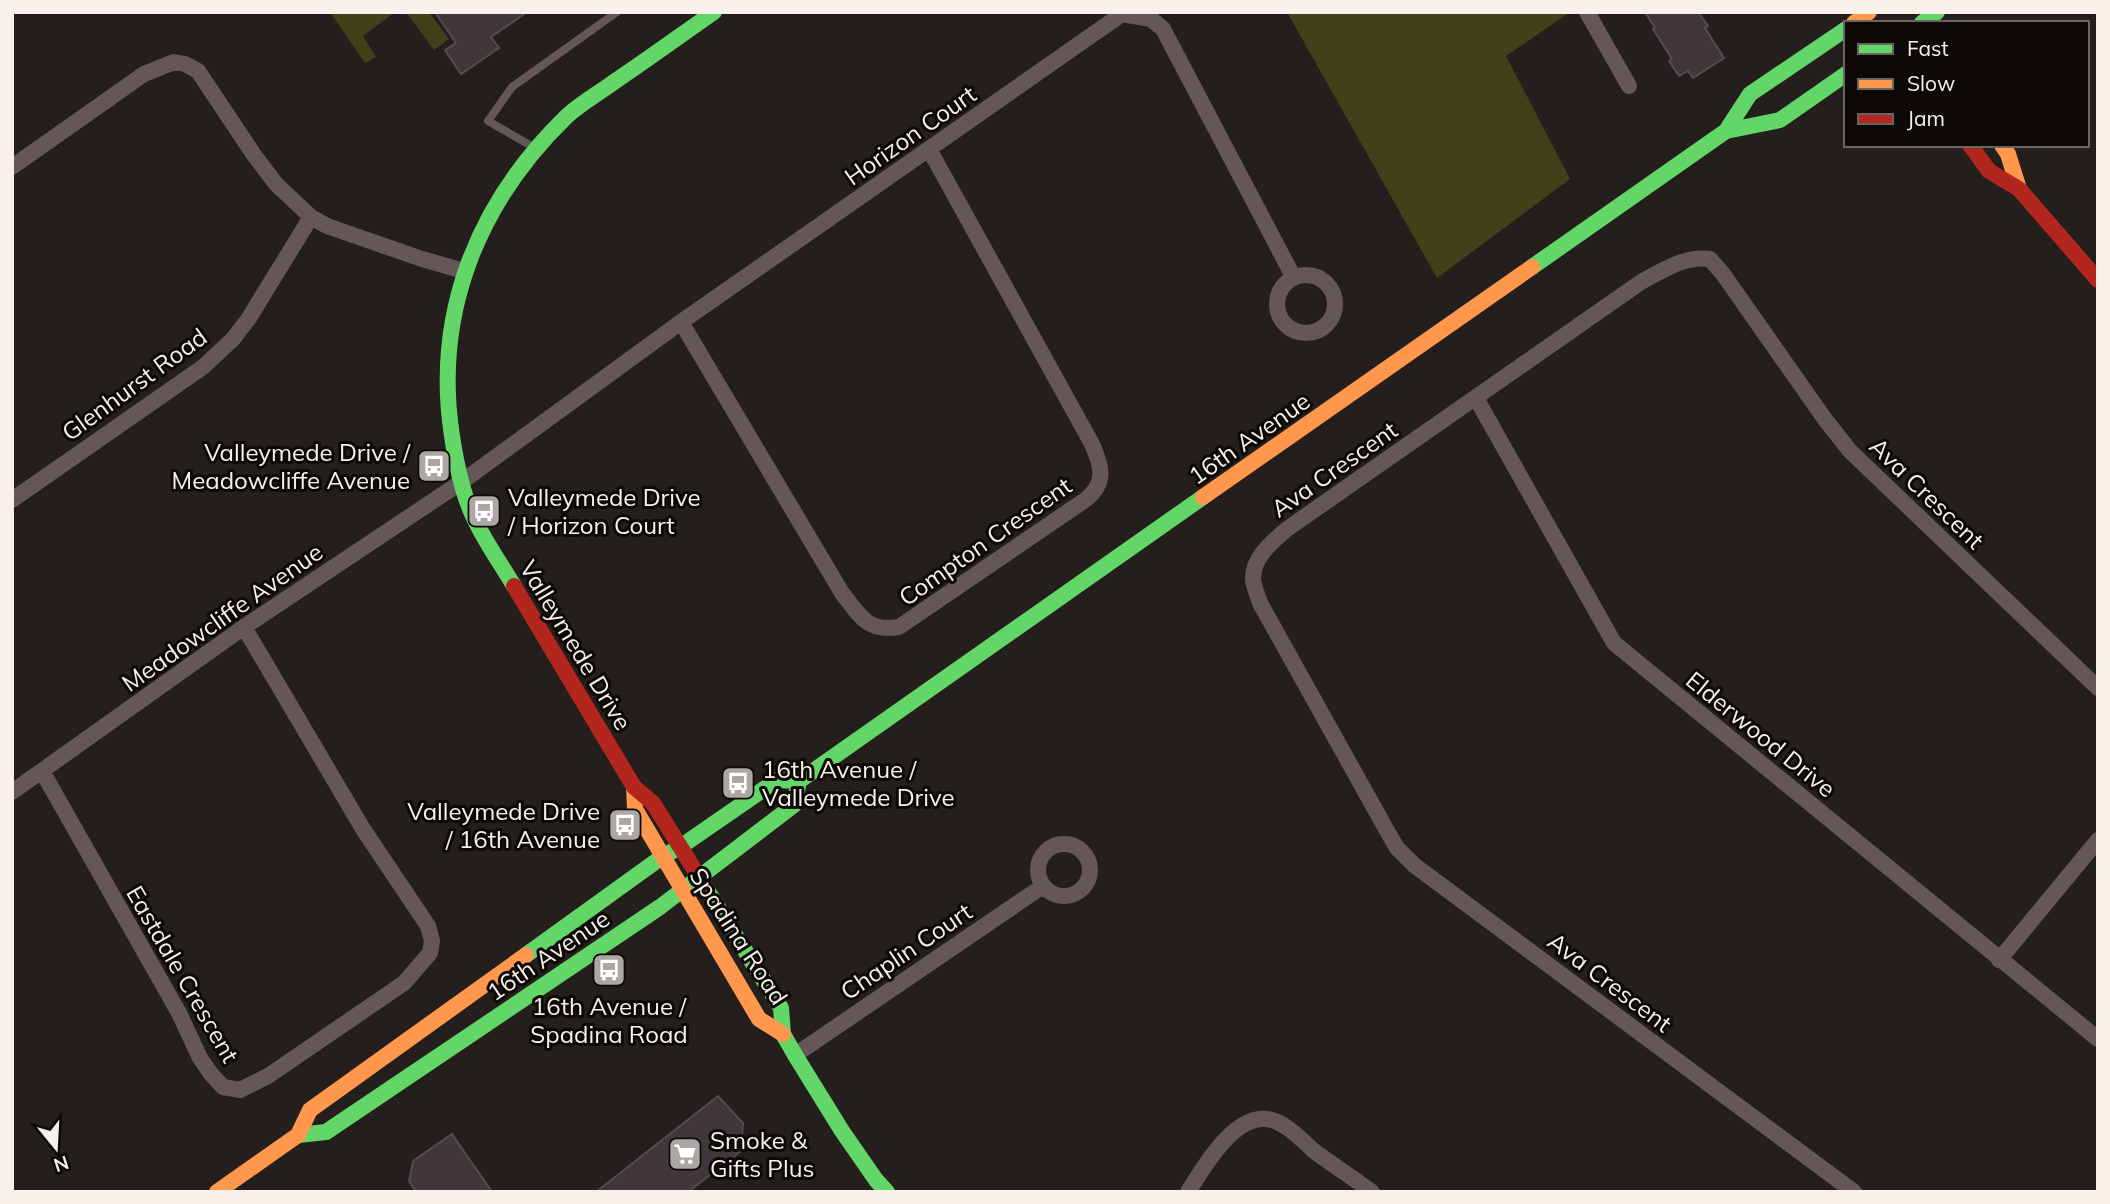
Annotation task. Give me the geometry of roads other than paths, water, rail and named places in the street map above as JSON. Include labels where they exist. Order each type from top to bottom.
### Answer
[{"type":"main road","name":"Valleymede Drive","points":[[680,847],[653,803],[634,787],[473,517],[460,483],[451,444],[446,394],[447,342],[464,271],[486,218],[512,177],[548,134],[569,114],[714,12]]},
{"type":"main road","name":"16th Avenue","points":[[298,1135],[310,1110],[662,858],[777,780],[799,781],[1726,131],[1750,94],[1844,30]]},
{"type":"main road","name":"16th Avenue","points":[[1726,131],[1780,120],[1844,75]]},
{"type":"main road","points":[[1971,147],[1989,171],[2019,189],[2098,280]]},
{"type":"main road","points":[[2003,147],[2019,189]]},
{"type":"main road","name":"16th Avenue","points":[[217,1192],[298,1135],[326,1132],[660,907],[794,805],[799,781]]},
{"type":"main road","name":"Valleymede Drive","points":[[634,787],[635,809],[662,858]]},
{"type":"main road","name":"Spadina Road","points":[[680,847],[781,1008],[783,1034],[794,1055],[842,1131],[887,1192]]},
{"type":"main road","name":"Spadina Road","points":[[662,858],[759,1019],[783,1034]]},
{"type":"street","points":[[1587,12],[1629,86]]},
{"type":"street","name":"Horizon Court","points":[[460,483],[681,323],[1122,14],[1151,19],[1163,29],[1294,278]]},
{"type":"street","points":[[12,167],[144,74],[174,62],[185,64],[198,71],[276,184],[311,217],[327,226],[374,243],[464,271]]},
{"type":"street","name":"Compton Crescent","points":[[681,323],[842,593],[865,622],[884,629],[899,627],[1085,500],[1096,492],[1100,479],[1100,463],[1096,453],[929,149]]},
{"type":"street","name":"Glenhurst Road","points":[[12,500],[203,367],[233,339],[311,217]]},
{"type":"street","name":"Ava Crescent","points":[[1854,1192],[1414,864],[1397,848],[1260,603],[1253,580],[1256,563],[1268,546],[1287,529],[1388,457],[1641,282],[1681,262],[1698,257],[1710,259],[1723,274],[1850,451],[2098,688]]},
{"type":"street","name":"Elderwood Drive","points":[[1476,398],[1614,643],[2098,1039]]},
{"type":"street","name":"Meadowcliffe Avenue","points":[[12,792],[244,627],[460,483]]},
{"type":"street","name":"Eastdale Crescent","points":[[42,771],[178,1013],[200,1058],[223,1087],[240,1090],[268,1076],[404,983],[430,953],[432,941],[428,926],[363,829],[244,627]]},
{"type":"street","points":[[1999,960],[2098,840]]},
{"type":"street","name":"Chaplin Court","points":[[794,1055],[1043,886]]},
{"type":"street","points":[[1188,1192],[1214,1152],[1233,1132],[1256,1120],[1273,1120],[1289,1129],[1372,1192]]},
{"type":"lane","points":[[536,148],[488,121],[512,87],[617,12]]},
{"type":"place","name":"Valleymede Drive / Meadowcliffe Avenue","points":[[434,466]]},
{"type":"place","name":"Valleymede Drive / Horizon Court","points":[[484,511]]},
{"type":"place","name":"16th Avenue / Valleymede Drive","points":[[738,783]]},
{"type":"place","name":"Valleymede Drive / 16th Avenue","points":[[625,825]]},
{"type":"place","name":"16th Avenue / Spadina Road","points":[[609,970]]},
{"type":"place","name":"Smoke & Gifts Plus","points":[[685,1154]]}]
